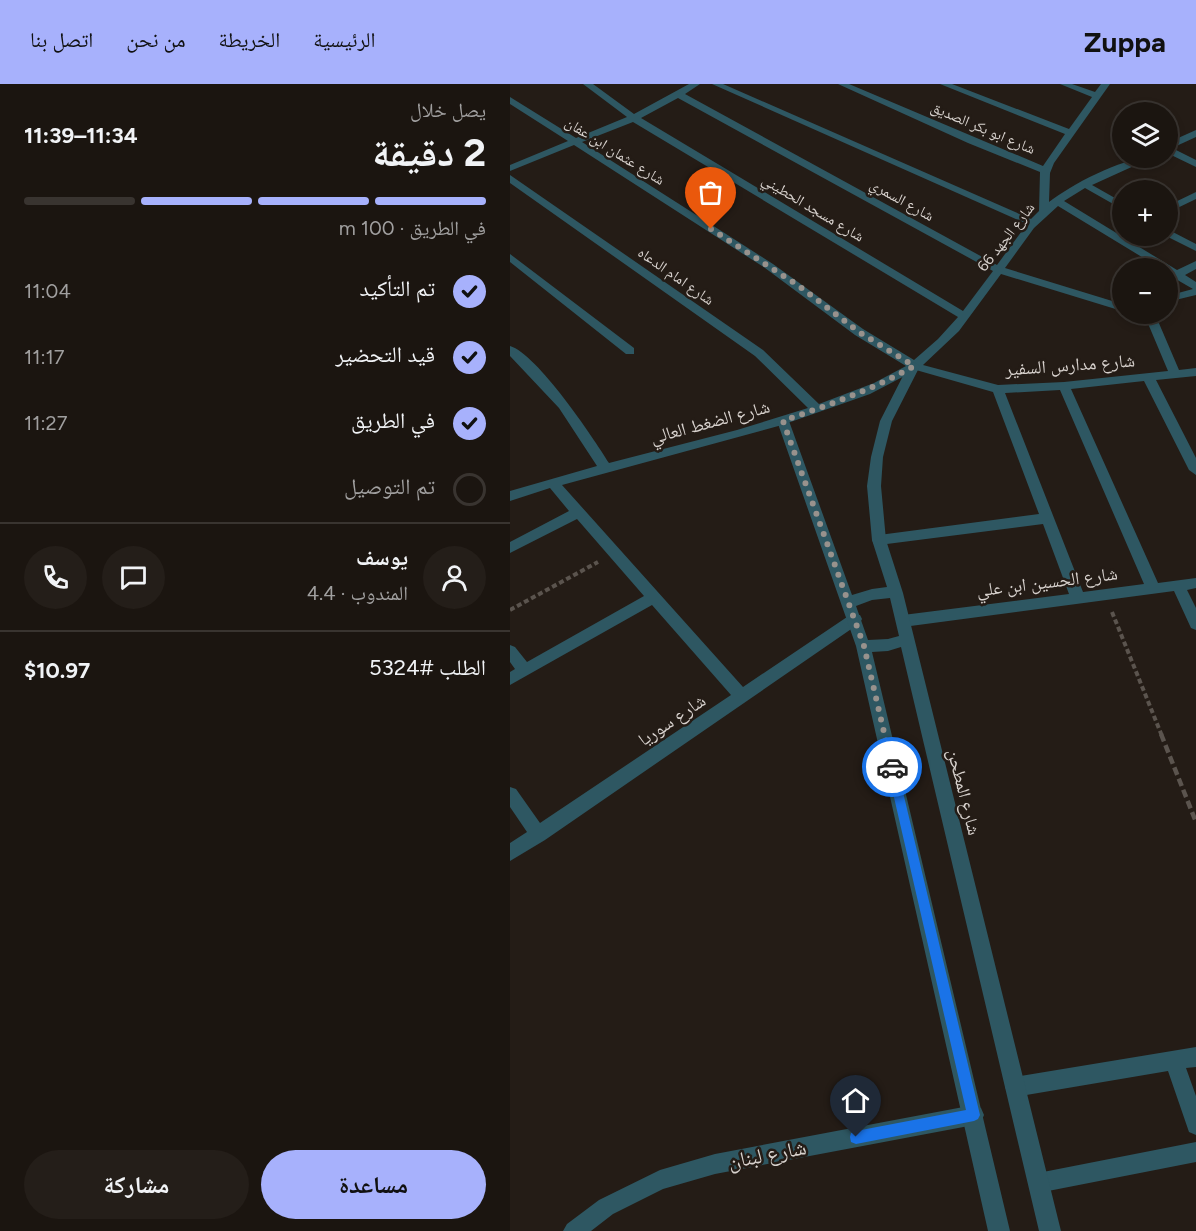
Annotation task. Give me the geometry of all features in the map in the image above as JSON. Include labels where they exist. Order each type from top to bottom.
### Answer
[{"type":"street","points":[[510,168],[634,118],[696,84]]},
{"type":"street","points":[[716,84],[1033,223]]},
{"type":"street","name":"شارع ابو بكر الصديق","points":[[842,84],[971,141],[1046,171]]},
{"type":"street","points":[[944,84],[1070,133]]},
{"type":"street","points":[[1064,84],[1097,96]]},
{"type":"street","points":[[1044,212],[1046,171],[1070,133],[1106,84]]},
{"type":"street","name":"شارع مسجد الحطيني","points":[[590,85],[634,118],[964,316]]},
{"type":"street","name":"شارع السمري","points":[[678,94],[999,270],[1112,305]]},
{"type":"street","name":"شارع عثمان ابن عفان","points":[[510,100],[769,266],[859,332],[914,366]]},
{"type":"street","points":[[1178,142],[1196,133]]},
{"type":"street","points":[[1178,154],[1196,164]]},
{"type":"street","name":"شارع الجهد 66","points":[[914,366],[942,341],[964,316],[1033,223],[1044,212],[1057,201],[1123,168]]},
{"type":"street","name":"شارع امام الدعاه","points":[[510,178],[759,353],[786,377],[816,409]]},
{"type":"street","points":[[1086,186],[1112,200]]},
{"type":"street","points":[[1178,204],[1196,195]]},
{"type":"street","points":[[1057,201],[1149,258]]},
{"type":"street","points":[[1178,238],[1196,248]]},
{"type":"street","points":[[510,257],[630,351]]},
{"type":"street","points":[[1196,264],[1178,275],[1196,287]]},
{"type":"street","points":[[1178,296],[1196,292]]},
{"type":"street","points":[[1154,324],[1175,374]]},
{"type":"street","points":[[510,350],[553,390],[582,428],[606,469]]},
{"type":"street","name":"شارع مدارس السفير","points":[[914,366],[950,378],[999,389],[1064,386],[1196,372]]},
{"type":"street","name":"شارع الضغط العالي","points":[[510,496],[552,482],[783,421],[885,383],[914,366]]},
{"type":"street","name":"شارع المطحن","points":[[914,366],[886,421],[877,457],[874,486],[879,540],[897,593],[1050,1231]]},
{"type":"street","points":[[1148,377],[1196,470]]},
{"type":"street","points":[[1064,386],[1153,588]]},
{"type":"street","points":[[999,389],[1078,598]]},
{"type":"street","points":[[783,421],[864,646],[999,1231]]},
{"type":"street","points":[[552,482],[741,696]]},
{"type":"street","points":[[510,548],[578,512]]},
{"type":"street","points":[[879,540],[1048,518]]},
{"type":"street","name":"شارع الحسين ابن علي","points":[[903,621],[1196,583]]},
{"type":"street","points":[[1178,585],[1196,624]]},
{"type":"street","name":"شارع سوريا","points":[[510,853],[741,696],[873,594],[897,593]]},
{"type":"street","points":[[510,680],[654,597]]},
{"type":"street","points":[[864,646],[888,645],[907,639]]},
{"type":"street","points":[[510,651],[525,671]]},
{"type":"street","points":[[510,794],[539,834]]},
{"type":"street","points":[[1015,1087],[1196,1057]]},
{"type":"street","points":[[1174,1060],[1196,1125]]},
{"type":"street","name":"شارع لبنان","points":[[574,1231],[606,1207],[660,1180],[715,1164],[974,1115]]},
{"type":"street","points":[[1038,1183],[1196,1152]]},
{"type":"path","points":[[510,610],[615,553]]},
{"type":"path","points":[[1106,594],[1196,822]]},
{"type":"way so far","points":[[711,229],[799,286],[859,332],[914,366],[885,383],[852,397],[783,421],[864,646],[892,767]]},
{"type":"route","points":[[856,1137],[974,1115],[892,767]]}]
